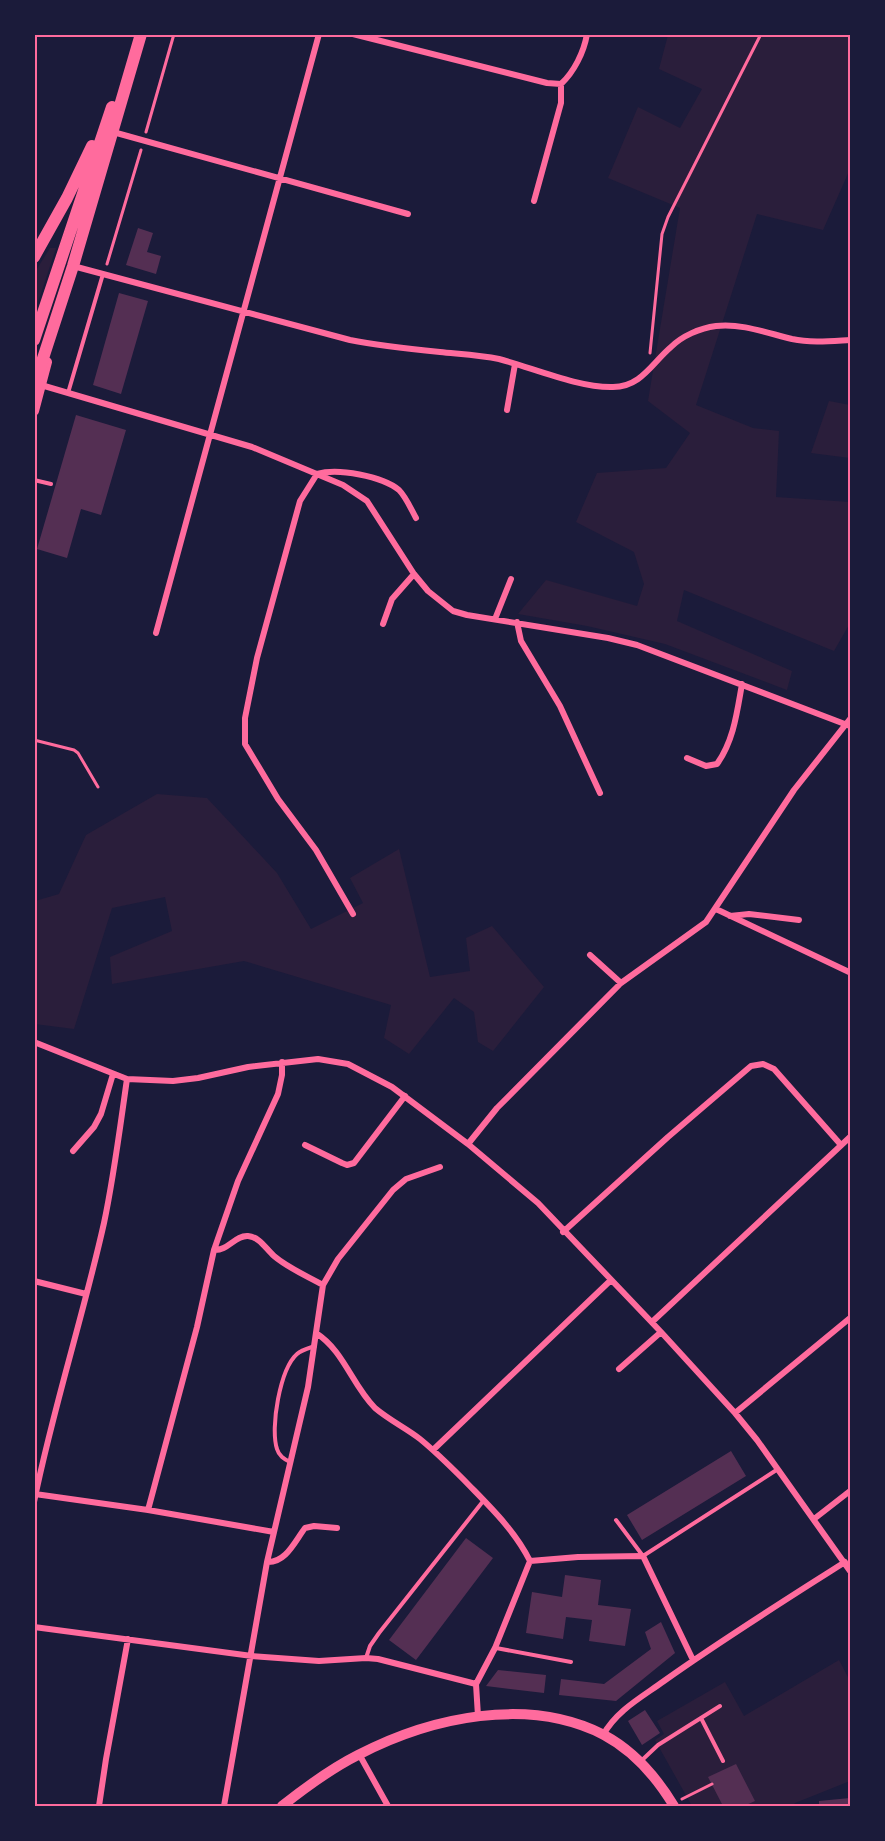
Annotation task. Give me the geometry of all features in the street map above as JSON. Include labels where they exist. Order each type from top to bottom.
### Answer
[{"type":"highway","points":[[34,340],[114,100],[140,34]]},
{"type":"highway","points":[[38,385],[140,34]]},
{"type":"highway","points":[[34,257],[67,198],[114,100]]},
{"type":"main road","points":[[34,411],[38,385]]},
{"type":"main road","points":[[282,1806],[311,1784],[359,1754],[416,1731],[478,1716],[503,1714],[554,1719],[603,1735],[640,1762],[673,1805]]},
{"type":"street","points":[[156,633],[319,34]]},
{"type":"street","points":[[353,34],[547,83],[561,84]]},
{"type":"street","points":[[534,201],[561,102],[561,84],[570,75],[587,34]]},
{"type":"street","points":[[113,132],[408,214]]},
{"type":"street","points":[[74,266],[350,340],[386,347],[478,356],[602,387],[632,384],[640,379],[672,345],[688,335],[716,326],[759,330],[813,342],[850,340]]},
{"type":"street","points":[[507,410],[514,364]]},
{"type":"street","points":[[38,385],[252,447],[343,485],[367,501],[414,574],[428,591],[453,611],[637,645],[849,723],[759,840],[706,922],[621,983],[497,1108],[468,1144]]},
{"type":"street","points":[[317,474],[340,471],[392,485],[401,492],[416,518]]},
{"type":"street","points":[[317,474],[300,501],[257,658],[245,718],[245,744],[278,799],[316,850],[353,914]]},
{"type":"street","points":[[383,624],[392,599],[414,574]]},
{"type":"street","points":[[495,619],[511,579]]},
{"type":"street","points":[[517,622],[521,641],[560,706],[600,793]]},
{"type":"street","points":[[687,758],[706,766],[717,764],[728,750],[742,684]]},
{"type":"street","points":[[716,909],[849,972]]},
{"type":"street","points":[[729,916],[749,914],[800,920]]},
{"type":"street","points":[[590,955],[621,983]]},
{"type":"street","points":[[34,1042],[127,1079],[164,1081],[198,1078],[248,1067],[318,1059],[348,1064],[405,1096],[468,1144],[538,1203],[563,1232],[652,1322],[735,1413],[779,1468],[850,1571]]},
{"type":"street","points":[[148,1510],[214,1250],[238,1180],[278,1094],[282,1062]]},
{"type":"street","points":[[563,1232],[751,1066],[763,1064],[774,1069],[841,1145]]},
{"type":"street","points":[[73,1151],[94,1127],[101,1113],[113,1074]]},
{"type":"street","points":[[34,1502],[112,1183],[127,1079]]},
{"type":"street","points":[[305,1145],[347,1165],[354,1163],[405,1096]]},
{"type":"street","points":[[652,1322],[850,1137]]},
{"type":"street","points":[[224,1806],[267,1562],[308,1387],[323,1285],[338,1259],[393,1190],[406,1179],[440,1167]]},
{"type":"street","points":[[214,1250],[221,1251],[239,1238],[247,1236],[258,1239],[273,1256],[323,1285]]},
{"type":"street","points":[[433,1450],[611,1280]]},
{"type":"street","points":[[34,1281],[86,1294]]},
{"type":"street","points":[[735,1413],[850,1318]]},
{"type":"street","points":[[619,1369],[661,1332]]},
{"type":"street","points":[[316,1333],[336,1351],[366,1398],[377,1409],[433,1450],[484,1500],[515,1536],[530,1562]]},
{"type":"street","points":[[814,1520],[850,1491]]},
{"type":"street","points":[[35,1494],[148,1510],[274,1532]]},
{"type":"street","points":[[267,1562],[276,1562],[283,1557],[305,1528],[310,1526],[337,1528]]},
{"type":"street","points":[[530,1562],[578,1557],[643,1556],[693,1660]]},
{"type":"street","points":[[478,1716],[476,1684],[495,1648],[530,1562]]},
{"type":"street","points":[[603,1735],[620,1712],[693,1660],[845,1562]]},
{"type":"street","points":[[34,1628],[252,1656],[319,1661],[378,1659],[476,1684]]},
{"type":"street","points":[[99,1806],[128,1640]]},
{"type":"street","points":[[359,1754],[388,1806]]},
{"type":"lane","points":[[68,393],[104,274]]},
{"type":"lane","points":[[34,480],[51,484]]},
{"type":"lane","points":[[291,1462],[282,1458],[277,1450],[273,1426],[284,1377],[291,1362],[298,1353],[315,1346]]},
{"type":"lane","points":[[616,1520],[643,1556],[779,1468]]},
{"type":"lane","points":[[366,1658],[370,1646],[379,1633],[484,1500]]},
{"type":"lane","points":[[495,1648],[571,1662]]},
{"type":"lane","points":[[640,1762],[658,1745],[720,1706]]},
{"type":"lane","points":[[701,1718],[723,1761]]},
{"type":"path","points":[[104,274],[174,34]]},
{"type":"path","points":[[655,363],[650,352],[662,234],[668,217],[761,34]]},
{"type":"path","points":[[34,740],[78,753],[98,787]]},
{"type":"path","points":[[673,1805],[712,1784]]},
{"type":"shaded area","points":[[668,35],[850,35],[850,169],[823,230],[757,214],[696,405],[753,428],[779,431],[776,497],[850,502],[850,623],[834,651],[684,590],[677,621],[792,671],[787,690],[665,644],[587,626],[518,614],[546,580],[637,606],[644,584],[634,552],[576,522],[597,473],[666,468],[690,433],[648,401],[680,208],[608,178],[638,107],[680,128],[702,89],[659,69]]},
{"type":"shaded area","points":[[50,248],[56,248],[35,311],[35,272]]},
{"type":"shaded area","points":[[829,401],[850,405],[850,458],[811,453]]},
{"type":"shaded area","points":[[157,794],[207,798],[277,873],[311,929],[363,903],[350,878],[399,849],[430,977],[470,971],[466,938],[492,926],[544,987],[493,1051],[478,1042],[474,1012],[454,998],[409,1054],[384,1038],[391,1005],[244,961],[112,984],[110,957],[172,931],[165,897],[112,908],[74,1029],[35,1024],[35,901],[59,894],[86,835]]},
{"type":"shaded area","points":[[839,1660],[850,1681],[850,1781],[792,1806],[692,1806],[655,1740],[664,1734],[657,1721],[725,1682],[744,1716]]},
{"type":"building","points":[[138,228],[153,233],[147,252],[161,256],[156,274],[126,265]]},
{"type":"building","points":[[119,293],[148,301],[121,394],[93,385]]},
{"type":"building","points":[[76,415],[126,430],[101,515],[81,509],[67,558],[37,549]]},
{"type":"building","points":[[731,1451],[746,1476],[642,1540],[627,1515]]},
{"type":"building","points":[[466,1538],[493,1558],[416,1660],[389,1640]]},
{"type":"building","points":[[565,1575],[601,1580],[598,1605],[631,1609],[625,1646],[589,1641],[592,1620],[566,1617],[563,1639],[526,1633],[532,1592],[562,1597]]},
{"type":"building","points":[[661,1622],[675,1653],[616,1701],[559,1695],[561,1679],[604,1684],[651,1649],[645,1632]]},
{"type":"building","points":[[498,1670],[546,1675],[544,1693],[486,1686]]},
{"type":"building","points":[[645,1710],[660,1733],[642,1745],[628,1721]]},
{"type":"building","points":[[736,1764],[755,1801],[744,1806],[723,1806],[708,1777]]},
{"type":"building","points":[[850,1798],[850,1806],[819,1806],[819,1801]]}]
